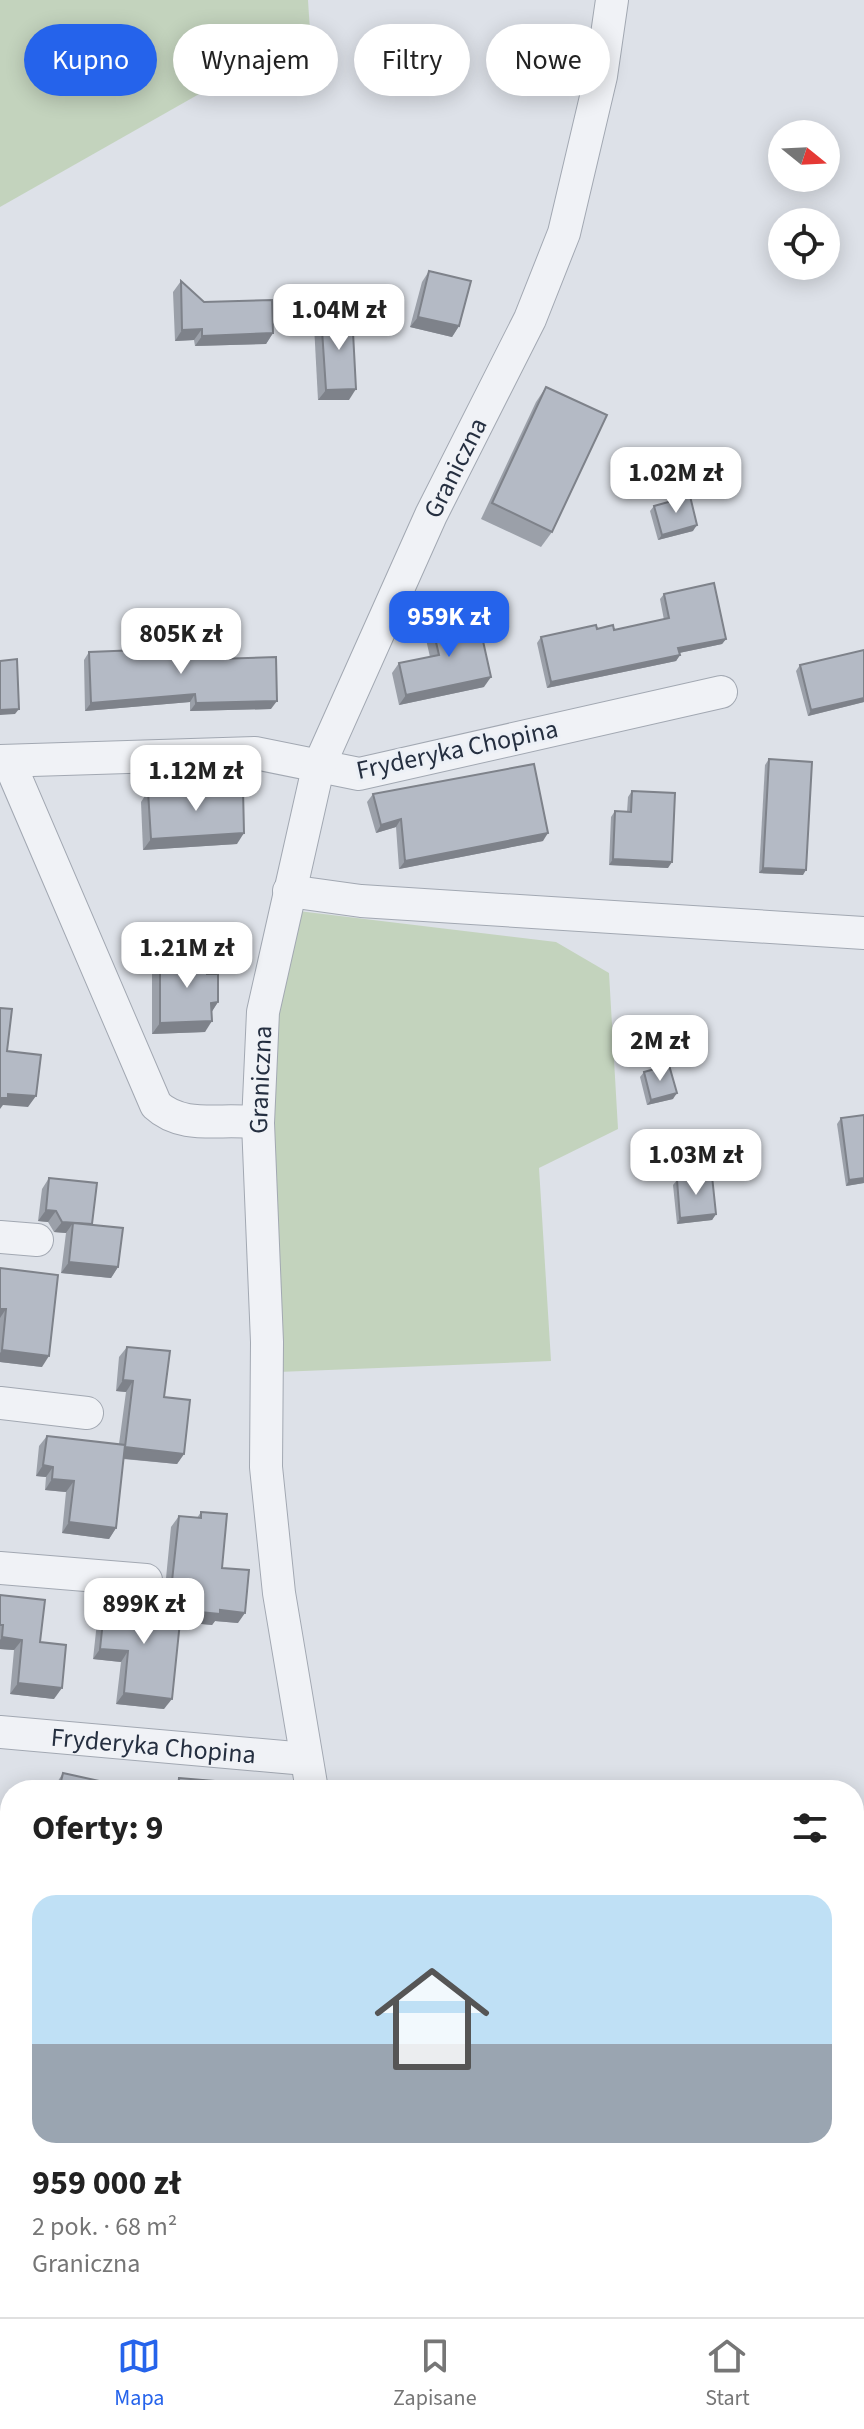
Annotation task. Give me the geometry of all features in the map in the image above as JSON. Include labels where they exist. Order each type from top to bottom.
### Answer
[{"type":"street","name":"Graniczna","points":[[309,1775],[279,1593],[266,1467],[267,1342],[258,1123],[263,1012],[318,768],[431,515],[530,319],[564,233],[601,76],[612,0]]},
{"type":"street","name":"Fryderyka Chopina","points":[[5,762],[255,753],[359,774],[721,692]]},
{"type":"street","points":[[5,762],[156,1105],[166,1115],[182,1121],[238,1119],[258,1123]]},
{"type":"street","points":[[289,891],[361,901],[864,933]]},
{"type":"street","points":[[0,1237],[37,1240]]},
{"type":"street","points":[[0,1403],[87,1413]]},
{"type":"street","points":[[0,1568],[146,1580]]},
{"type":"street","name":"Fryderyka Chopina","points":[[0,1732],[309,1775]]},
{"type":"green space","points":[[0,0],[308,0],[310,24],[173,24],[173,96],[196,96],[0,207]]},
{"type":"green space","points":[[290,910],[556,942],[609,973],[618,1129],[539,1168],[551,1361],[278,1372],[266,1115]]},
{"type":"building","points":[[429,271],[471,281],[459,326],[418,317]]},
{"type":"building","points":[[181,281],[204,302],[272,300],[273,333],[202,336],[202,329],[182,330]]},
{"type":"building","points":[[352,313],[356,389],[326,390],[321,315]]},
{"type":"building","points":[[546,387],[607,415],[552,532],[492,503]]},
{"type":"building","points":[[690,496],[697,525],[662,535],[654,506]]},
{"type":"building","points":[[714,583],[726,639],[678,648],[680,655],[551,682],[541,637],[596,625],[597,629],[613,625],[614,630],[669,618],[664,594]]},
{"type":"building","points":[[464,618],[465,626],[479,623],[491,677],[406,695],[399,663],[439,655],[432,625]]},
{"type":"building","points":[[215,647],[216,659],[276,657],[277,701],[196,703],[195,694],[91,703],[89,652]]},
{"type":"building","points":[[864,650],[864,698],[811,710],[800,665]]},
{"type":"building","points":[[17,659],[19,709],[0,710],[0,661]]},
{"type":"building","points":[[769,759],[812,762],[806,870],[763,868]]},
{"type":"building","points":[[534,764],[548,833],[405,861],[401,819],[381,825],[373,794]]},
{"type":"building","points":[[243,789],[244,833],[151,839],[148,791]]},
{"type":"building","points":[[632,791],[675,793],[672,862],[613,859],[615,811],[631,812]]},
{"type":"building","points":[[206,957],[207,974],[218,974],[218,1002],[211,1003],[212,1021],[160,1023],[160,959]]},
{"type":"building","points":[[0,1008],[12,1009],[7,1051],[41,1055],[36,1096],[8,1094],[8,1098],[0,1098]]},
{"type":"building","points":[[669,1065],[677,1093],[651,1100],[644,1072]]},
{"type":"building","points":[[864,1115],[864,1178],[849,1180],[841,1118]]},
{"type":"building","points":[[712,1176],[716,1214],[680,1218],[677,1180]]},
{"type":"building","points":[[49,1178],[97,1183],[92,1224],[62,1222],[56,1211],[46,1210]]},
{"type":"building","points":[[73,1223],[123,1228],[118,1267],[69,1262]]},
{"type":"building","points":[[0,1268],[58,1275],[49,1356],[2,1350],[6,1309],[0,1309]]},
{"type":"building","points":[[127,1347],[170,1351],[164,1397],[190,1400],[184,1454],[125,1447],[133,1381],[123,1380]]},
{"type":"building","points":[[47,1436],[125,1445],[116,1528],[69,1522],[74,1481],[52,1479],[53,1467],[43,1465]]},
{"type":"building","points":[[201,1512],[227,1514],[222,1568],[249,1570],[245,1613],[169,1609],[179,1516],[201,1518]]},
{"type":"building","points":[[0,1595],[45,1600],[40,1642],[66,1645],[62,1688],[18,1683],[22,1640],[2,1637]]},
{"type":"building","points":[[105,1602],[181,1612],[172,1699],[124,1693],[128,1651],[100,1649]]},
{"type":"building","points":[[63,1773],[95,1780],[61,1780]]}]
